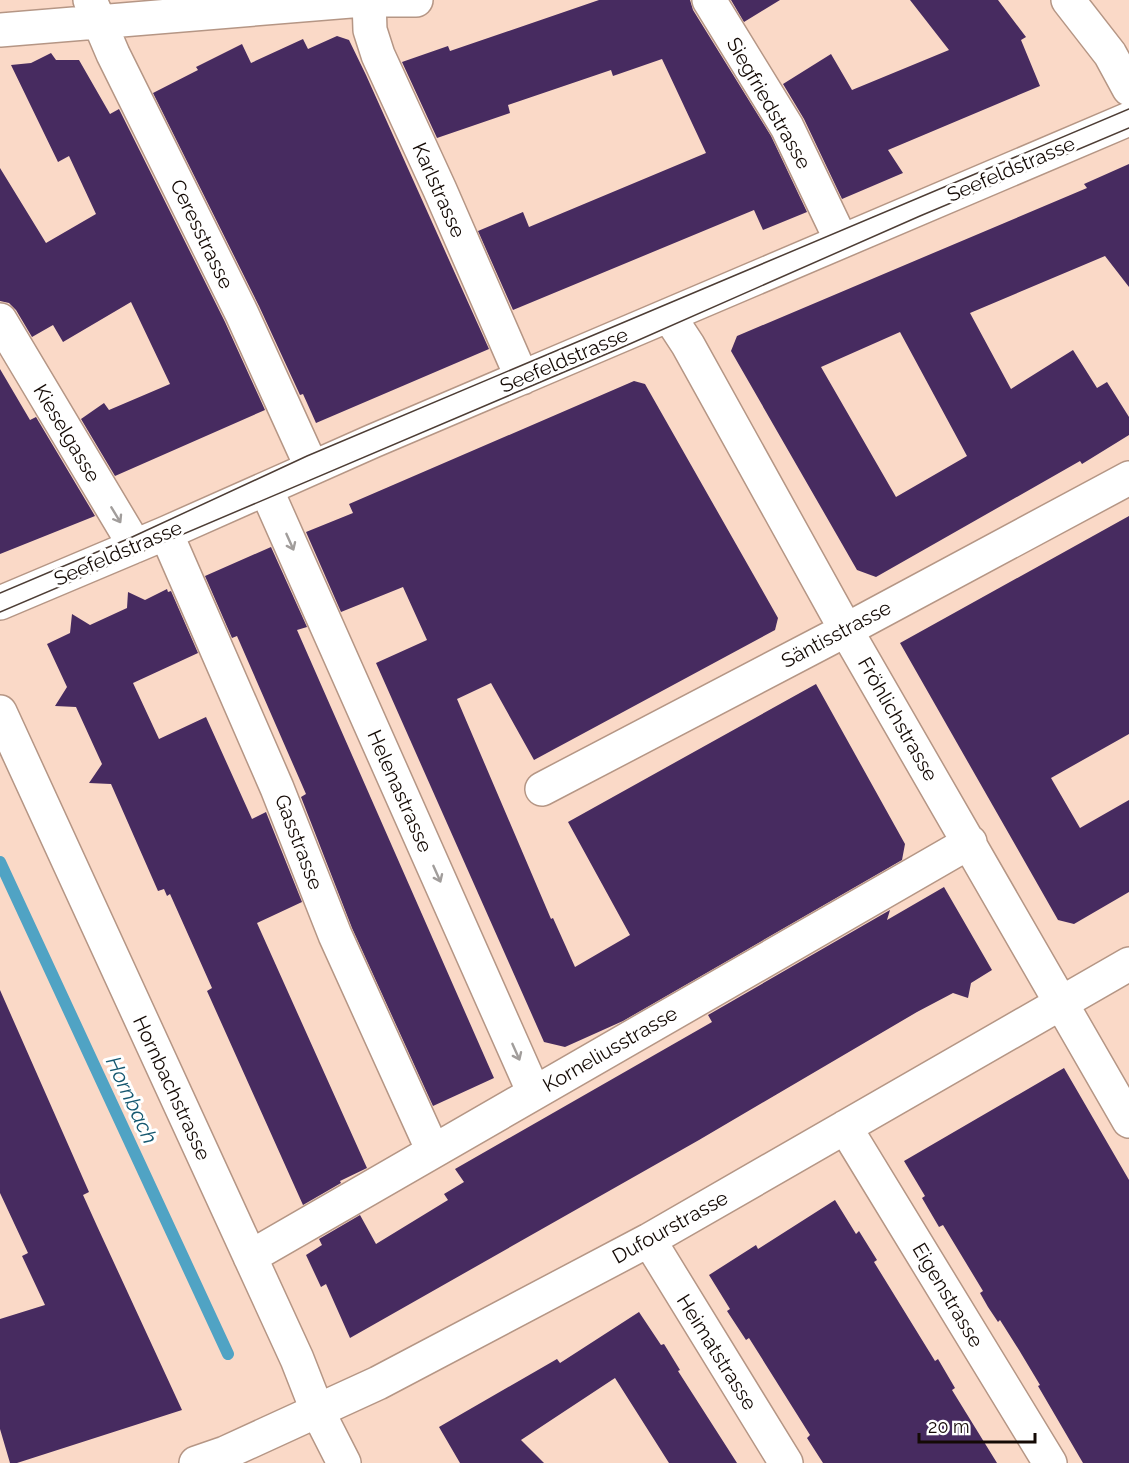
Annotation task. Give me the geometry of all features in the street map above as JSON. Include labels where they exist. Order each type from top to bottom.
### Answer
[{"type":"street","points":[[0,30],[94,11],[363,0]]},
{"type":"street","name":"Karlstrasse","points":[[369,0],[369,30],[378,55],[522,378]]},
{"type":"street","points":[[376,0],[416,0]]},
{"type":"street","name":"Siegfriedstrasse","points":[[708,0],[787,127],[841,240]]},
{"type":"street","points":[[1068,0],[1110,54],[1129,89]]},
{"type":"street","name":"Ceresstrasse","points":[[94,11],[242,314],[312,468]]},
{"type":"street","name":"Seefeldstrasse","points":[[0,603],[841,240],[1129,119]]},
{"type":"street","name":"Fröhlichstrasse","points":[[669,316],[688,345],[846,630],[1129,1121]]},
{"type":"street","name":"Kieselgasse","points":[[0,320],[135,546]]},
{"type":"street","name":"Säntisstrasse","points":[[542,789],[846,630],[1129,478]]},
{"type":"street","name":"Helenastrasse","points":[[266,489],[534,1093]]},
{"type":"street","name":"Gasstrasse","points":[[166,533],[277,788],[335,935],[433,1151]]},
{"type":"street","name":"Hornbachstrasse","points":[[0,712],[297,1359],[317,1410],[344,1463]]},
{"type":"street","name":"Korneliusstrasse","points":[[250,1257],[970,842]]},
{"type":"street","name":"Dufourstrasse","points":[[196,1463],[225,1453],[378,1383],[649,1240],[1129,964]]},
{"type":"street","name":"Eigenstrasse","points":[[845,1127],[1050,1463]]},
{"type":"street","name":"Heimatstrasse","points":[[649,1240],[786,1463]]},
{"type":"building","points":[[599,0],[690,0],[693,10],[771,136],[807,212],[763,230],[754,210],[513,310],[478,231],[523,212],[529,227],[706,153],[662,59],[613,76],[611,70],[508,105],[510,113],[437,138],[402,62],[448,46],[450,51]]},
{"type":"building","points":[[731,0],[780,0],[744,22]]},
{"type":"building","points":[[910,0],[998,0],[1026,37],[1021,40],[1040,86],[888,150],[903,173],[842,199],[804,119],[783,84],[831,54],[852,90],[949,50]]},
{"type":"building","points":[[337,36],[349,40],[366,75],[489,349],[316,423],[303,394],[300,395],[259,306],[153,93],[198,70],[196,67],[242,44],[251,63],[303,39],[308,49]]},
{"type":"building","points":[[51,53],[56,60],[79,60],[110,114],[119,109],[225,322],[265,410],[115,476],[81,419],[104,403],[109,410],[170,384],[131,302],[63,342],[53,325],[32,337],[16,310],[9,303],[0,301],[0,168],[46,243],[96,214],[69,156],[58,162],[11,65],[31,63]]},
{"type":"building","points":[[1129,164],[1129,287],[1105,256],[970,313],[1011,389],[1073,350],[1097,388],[1107,382],[1129,417],[1129,435],[1082,464],[1080,461],[876,577],[857,570],[731,351],[737,336],[1087,188],[1084,184]],"holes":[[[900,332],[967,456],[896,497],[821,367]]]},
{"type":"building","points":[[0,369],[30,420],[36,417],[95,516],[0,554]]},
{"type":"building","points":[[634,381],[645,384],[778,618],[775,630],[534,760],[491,683],[457,699],[551,919],[553,918],[575,967],[630,935],[568,822],[816,684],[905,844],[902,860],[623,1021],[565,1047],[544,1042],[376,663],[427,640],[403,587],[341,612],[306,532],[353,513],[349,504]]},
{"type":"building","points":[[1129,516],[1129,734],[1051,778],[1080,828],[1129,800],[1129,892],[1074,924],[1058,920],[900,643]]},
{"type":"building","points":[[271,547],[307,627],[297,630],[494,1078],[433,1106],[352,928],[301,797],[306,794],[237,636],[232,638],[205,576]]},
{"type":"building","points":[[167,589],[168,592],[171,591],[198,653],[133,683],[159,739],[206,717],[252,819],[266,812],[302,902],[257,923],[367,1168],[340,1181],[341,1183],[303,1205],[207,991],[212,988],[170,894],[167,896],[164,889],[158,891],[111,784],[89,783],[102,764],[76,707],[55,706],[67,687],[47,644],[70,633],[72,614],[90,625],[127,608],[128,592],[145,600]]},
{"type":"building","points":[[944,887],[992,970],[971,983],[968,998],[953,993],[917,1012],[699,1140],[350,1338],[326,1284],[321,1287],[306,1255],[322,1245],[319,1239],[360,1215],[376,1244],[448,1200],[444,1194],[464,1182],[455,1169],[712,1022],[708,1015],[890,910],[887,920]]},
{"type":"building","points":[[0,990],[89,1192],[83,1195],[182,1410],[17,1463],[10,1463],[0,1429],[0,1319],[45,1305],[22,1256],[28,1253],[0,1193]]},
{"type":"building","points":[[1064,1068],[1129,1180],[1129,1463],[1083,1463],[1019,1350],[1000,1320],[998,1322],[988,1307],[980,1293],[983,1291],[943,1225],[939,1227],[922,1198],[925,1196],[904,1161]]},
{"type":"building","points":[[835,1200],[856,1234],[859,1231],[877,1260],[874,1262],[935,1361],[938,1359],[955,1388],[952,1390],[997,1463],[823,1463],[807,1438],[810,1435],[749,1338],[746,1340],[727,1311],[730,1309],[709,1275],[756,1245],[758,1249]]},
{"type":"building","points":[[639,1312],[661,1345],[664,1344],[680,1370],[678,1371],[737,1463],[669,1463],[615,1378],[521,1440],[544,1463],[460,1463],[439,1427],[557,1359],[560,1363]]},
{"type":"waterway","name":"Hornbach","points":[[0,862],[228,1354]]},
{"type":"tram line","points":[[0,593],[130,538],[307,456],[1129,109]]},
{"type":"tram line","points":[[0,612],[616,350],[920,216],[1129,128]]}]
